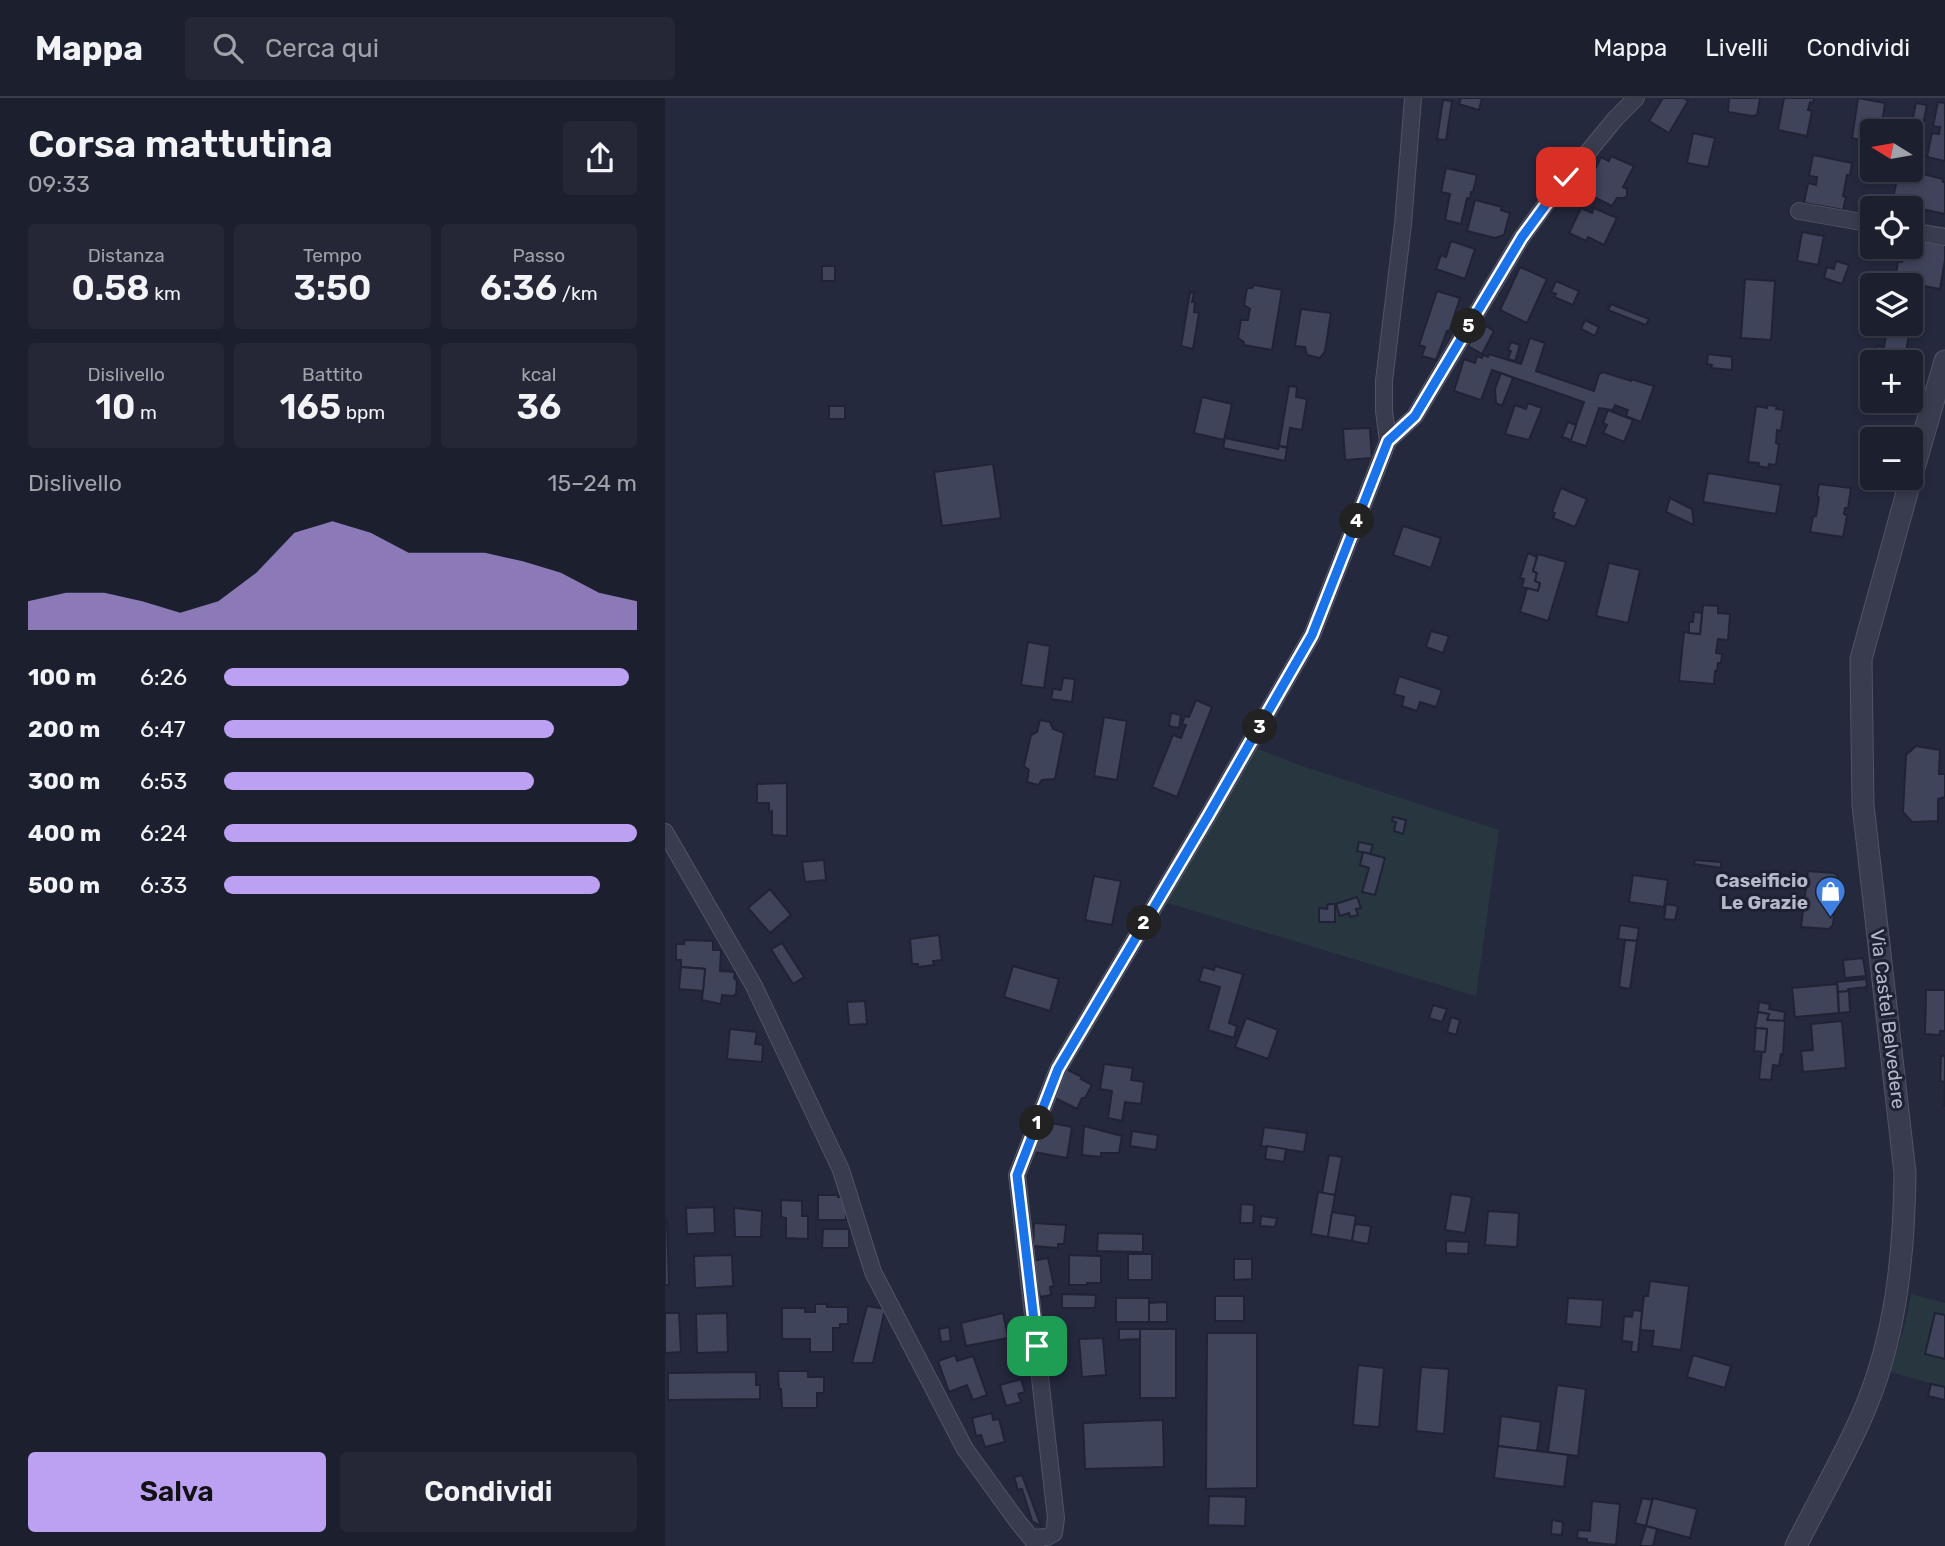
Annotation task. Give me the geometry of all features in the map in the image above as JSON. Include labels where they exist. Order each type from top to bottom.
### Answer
[{"type":"street","points":[[1388,441],[1384,381],[1403,224],[1413,98]]},
{"type":"street","points":[[665,832],[754,986],[841,1170],[873,1272],[965,1449],[1034,1542],[1047,1537],[1054,1533],[1056,1518],[1017,1175],[1058,1069],[1312,635],[1388,441],[1415,416],[1529,227],[1566,177],[1636,98]]},
{"type":"street","points":[[1799,211],[1860,222]]},
{"type":"street","points":[[1923,233],[1945,236]]},
{"type":"street","name":"Via Castel Belvedere","points":[[1923,437],[1945,361]]},
{"type":"street","name":"Via Castel Belvedere","points":[[1796,1546],[1869,1398],[1891,1328],[1900,1276],[1905,1172],[1863,805],[1861,659],[1908,490]]},
{"type":"shaded area","points":[[1253,747],[1299,765],[1499,830],[1476,996],[1161,901]]},
{"type":"shaded area","points":[[1911,1294],[1945,1303],[1945,1387],[1890,1372]]},
{"type":"building","points":[[1461,98],[1482,98],[1479,110],[1459,104]]},
{"type":"building","points":[[1663,98],[1684,98],[1688,101],[1669,133],[1649,121]]},
{"type":"building","points":[[1729,98],[1760,98],[1757,115],[1728,112]]},
{"type":"building","points":[[1784,98],[1814,98],[1808,110],[1812,111],[1807,136],[1778,130]]},
{"type":"building","points":[[1858,98],[1885,103],[1883,119],[1860,119],[1860,140],[1852,138]]},
{"type":"building","points":[[1443,100],[1452,101],[1446,140],[1437,139]]},
{"type":"building","points":[[1938,102],[1945,103],[1945,161],[1927,157],[1932,133],[1939,134],[1940,127],[1933,126]]},
{"type":"building","points":[[1916,103],[1927,105],[1923,124],[1923,119],[1913,119]]},
{"type":"building","points":[[1693,133],[1715,138],[1708,167],[1687,163]]},
{"type":"building","points":[[1813,155],[1852,163],[1850,175],[1847,175],[1843,210],[1804,203],[1808,183],[1816,185],[1817,177],[1809,176]]},
{"type":"building","points":[[1611,156],[1634,166],[1623,187],[1627,189],[1627,196],[1617,198],[1612,206],[1584,192],[1601,157],[1609,161]]},
{"type":"building","points":[[1446,168],[1477,175],[1470,199],[1467,198],[1461,224],[1445,220],[1450,194],[1441,192]]},
{"type":"building","points":[[1923,174],[1943,179],[1945,214],[1923,209],[1923,196],[1893,196],[1897,182],[1923,182]]},
{"type":"building","points":[[1475,200],[1502,207],[1501,210],[1510,213],[1504,235],[1495,238],[1467,231]]},
{"type":"building","points":[[1581,208],[1592,213],[1594,208],[1617,218],[1604,245],[1588,237],[1586,241],[1569,233]]},
{"type":"building","points":[[1802,232],[1824,236],[1818,265],[1797,261]]},
{"type":"building","points":[[1923,239],[1945,243],[1940,289],[1923,286],[1923,273],[1896,273],[1898,261],[1902,262],[1902,259],[1923,259]]},
{"type":"building","points":[[1451,241],[1475,249],[1465,279],[1436,269],[1441,255],[1446,257]]},
{"type":"building","points":[[1836,261],[1849,265],[1842,284],[1824,278],[1827,267],[1834,269]]},
{"type":"building","points":[[822,266],[835,266],[835,281],[822,281]]},
{"type":"building","points":[[1520,267],[1547,279],[1527,323],[1500,310]]},
{"type":"building","points":[[1745,279],[1775,281],[1771,340],[1741,338]]},
{"type":"building","points":[[1556,281],[1579,291],[1573,305],[1554,297],[1556,294],[1551,292]]},
{"type":"building","points":[[1254,285],[1282,290],[1272,350],[1244,345],[1238,338],[1241,320],[1248,320],[1250,309],[1244,305],[1247,288]]},
{"type":"building","points":[[1437,291],[1460,298],[1436,360],[1422,356],[1425,347],[1419,345]]},
{"type":"building","points":[[1190,292],[1194,293],[1194,312],[1199,313],[1193,349],[1181,346]]},
{"type":"building","points":[[1611,304],[1649,319],[1646,325],[1608,310]]},
{"type":"building","points":[[1301,309],[1331,313],[1325,351],[1320,358],[1307,355],[1305,347],[1295,346]]},
{"type":"building","points":[[1585,320],[1599,327],[1595,336],[1581,329]]},
{"type":"building","points":[[1481,323],[1494,331],[1482,354],[1468,346]]},
{"type":"building","points":[[1886,336],[1909,336],[1906,350],[1876,350],[1877,346],[1884,347]]},
{"type":"building","points":[[1530,338],[1545,343],[1536,371],[1594,391],[1599,374],[1603,372],[1654,386],[1641,422],[1626,416],[1628,410],[1615,405],[1613,410],[1599,408],[1586,446],[1570,441],[1584,402],[1492,370],[1481,400],[1454,391],[1464,359],[1475,363],[1477,356],[1488,357],[1489,354],[1521,364]]},
{"type":"building","points":[[1511,342],[1520,345],[1515,361],[1508,359]]},
{"type":"building","points":[[1708,354],[1732,357],[1732,370],[1711,368],[1712,365],[1707,364]]},
{"type":"building","points":[[1501,373],[1513,378],[1502,406],[1496,403],[1495,389]]},
{"type":"building","points":[[1289,386],[1297,387],[1296,397],[1307,399],[1302,430],[1290,428],[1287,447],[1279,446]]},
{"type":"building","points":[[1202,397],[1232,404],[1224,440],[1194,433]]},
{"type":"building","points":[[1528,403],[1542,408],[1529,440],[1505,434],[1515,405],[1526,409]]},
{"type":"building","points":[[1767,405],[1784,410],[1781,431],[1777,430],[1776,443],[1779,444],[1776,465],[1769,464],[1768,468],[1758,466],[1759,463],[1748,462],[1756,406],[1767,408]]},
{"type":"building","points":[[829,406],[845,406],[845,419],[829,419]]},
{"type":"building","points":[[1608,410],[1633,420],[1624,442],[1603,433],[1607,425],[1603,423]]},
{"type":"building","points":[[1568,422],[1576,425],[1571,440],[1562,437]]},
{"type":"building","points":[[1370,428],[1372,458],[1345,460],[1343,429]]},
{"type":"building","points":[[1225,438],[1278,449],[1279,446],[1287,448],[1285,461],[1223,448]]},
{"type":"building","points":[[993,464],[1001,518],[942,526],[934,472]]},
{"type":"building","points":[[1708,473],[1781,485],[1776,514],[1703,502]]},
{"type":"building","points":[[1819,484],[1851,488],[1848,508],[1845,508],[1844,514],[1847,516],[1843,537],[1810,532],[1813,517],[1816,516]]},
{"type":"building","points":[[1561,488],[1587,499],[1575,527],[1553,518],[1555,513],[1552,512]]},
{"type":"building","points":[[1670,498],[1692,509],[1694,525],[1666,512]]},
{"type":"building","points":[[1403,526],[1441,538],[1431,568],[1393,555]]},
{"type":"building","points":[[1528,553],[1537,557],[1533,571],[1537,573],[1535,581],[1540,583],[1538,591],[1522,587],[1524,579],[1520,578]]},
{"type":"building","points":[[1538,554],[1566,562],[1548,621],[1520,612],[1527,588],[1538,591],[1540,583],[1535,581],[1537,573],[1533,571]]},
{"type":"building","points":[[1609,563],[1640,570],[1628,623],[1596,616]]},
{"type":"building","points":[[1703,605],[1718,606],[1718,613],[1730,614],[1728,640],[1718,639],[1716,653],[1722,654],[1721,663],[1718,663],[1715,671],[1714,684],[1679,681],[1684,632],[1700,634]]},
{"type":"building","points":[[1694,612],[1702,613],[1700,634],[1689,633],[1689,622],[1693,622]]},
{"type":"building","points":[[1431,631],[1449,636],[1443,653],[1426,647]]},
{"type":"building","points":[[1028,642],[1050,646],[1044,688],[1021,685]]},
{"type":"building","points":[[1399,676],[1442,690],[1436,707],[1420,702],[1417,711],[1402,706],[1404,697],[1394,694]]},
{"type":"building","points":[[1063,678],[1075,679],[1072,702],[1051,699],[1053,689],[1061,690]]},
{"type":"building","points":[[1196,700],[1212,707],[1177,797],[1152,787],[1173,735],[1181,738],[1186,725],[1182,724],[1185,716],[1189,717]]},
{"type":"building","points":[[1171,713],[1181,715],[1179,728],[1169,726]]},
{"type":"building","points":[[1104,717],[1127,721],[1117,780],[1094,776]]},
{"type":"building","points":[[1040,720],[1050,722],[1053,729],[1064,733],[1055,779],[1042,780],[1038,785],[1027,782],[1029,770],[1024,766],[1031,735],[1037,732]]},
{"type":"building","points":[[1916,746],[1940,750],[1939,774],[1945,774],[1945,797],[1938,799],[1938,821],[1912,822],[1903,812],[1906,755]]},
{"type":"building","points":[[787,783],[787,836],[772,835],[772,811],[769,812],[769,803],[757,803],[757,784]]},
{"type":"building","points":[[1393,817],[1406,820],[1403,834],[1394,831],[1396,822],[1392,821]]},
{"type":"building","points":[[1359,842],[1373,845],[1370,854],[1357,851]]},
{"type":"building","points":[[1363,852],[1385,858],[1375,895],[1362,892],[1369,868],[1360,865]]},
{"type":"building","points":[[824,860],[826,880],[805,882],[802,862]]},
{"type":"building","points":[[1695,860],[1721,862],[1721,868],[1694,864]]},
{"type":"building","points":[[1808,871],[1834,873],[1838,876],[1833,925],[1829,929],[1801,927]]},
{"type":"building","points":[[1763,872],[1778,873],[1777,887],[1762,886]]},
{"type":"building","points":[[1633,875],[1668,880],[1664,907],[1629,902]]},
{"type":"building","points":[[1094,876],[1121,881],[1112,925],[1085,920]]},
{"type":"building","points":[[770,889],[791,915],[770,933],[748,908]]},
{"type":"building","points":[[1357,897],[1361,908],[1356,909],[1358,915],[1350,917],[1349,913],[1340,916],[1336,904]]},
{"type":"building","points":[[1328,904],[1335,904],[1335,922],[1319,922],[1319,908],[1327,909]]},
{"type":"building","points":[[1666,904],[1678,906],[1675,920],[1664,919]]},
{"type":"building","points":[[1620,925],[1639,928],[1637,941],[1618,939]]},
{"type":"building","points":[[939,935],[942,960],[933,961],[934,965],[918,967],[918,964],[912,964],[910,939]]},
{"type":"building","points":[[685,940],[713,941],[713,950],[721,950],[720,971],[735,972],[736,994],[722,995],[721,1004],[702,1000],[705,969],[681,967],[681,960],[676,960],[676,944],[684,944]]},
{"type":"building","points":[[1625,940],[1637,941],[1630,989],[1619,987]]},
{"type":"building","points":[[782,943],[804,977],[793,984],[771,949]]},
{"type":"building","points":[[1863,958],[1866,976],[1845,978],[1843,960]]},
{"type":"building","points":[[1013,966],[1059,979],[1050,1011],[1004,997]]},
{"type":"building","points":[[1215,966],[1243,974],[1229,1023],[1237,1026],[1234,1038],[1208,1030],[1220,987],[1199,981],[1203,967],[1214,970]]},
{"type":"building","points":[[681,967],[705,969],[703,991],[679,989]]},
{"type":"building","points":[[1866,979],[1867,987],[1838,992],[1837,982]]},
{"type":"building","points":[[1837,984],[1839,1013],[1795,1017],[1792,988]]},
{"type":"building","points":[[1926,990],[1945,990],[1945,1031],[1940,1031],[1940,1035],[1925,1034]]},
{"type":"building","points":[[1849,991],[1850,1012],[1839,1013],[1838,992]]},
{"type":"building","points":[[865,1001],[867,1024],[849,1025],[847,1002]]},
{"type":"building","points":[[1759,1002],[1770,1004],[1769,1009],[1785,1012],[1784,1021],[1767,1020],[1769,1014],[1758,1012]]},
{"type":"building","points":[[1433,1005],[1447,1009],[1442,1022],[1429,1018]]},
{"type":"building","points":[[1758,1012],[1769,1014],[1767,1020],[1785,1021],[1783,1055],[1781,1054],[1779,1066],[1773,1065],[1771,1080],[1759,1079],[1767,1029],[1755,1028]]},
{"type":"building","points":[[1451,1017],[1460,1020],[1456,1035],[1447,1032]]},
{"type":"building","points":[[1246,1018],[1278,1030],[1268,1059],[1235,1047]]},
{"type":"building","points":[[1842,1021],[1846,1068],[1803,1072],[1801,1051],[1813,1050],[1811,1024]]},
{"type":"building","points":[[1756,1028],[1767,1029],[1765,1052],[1754,1051]]},
{"type":"building","points":[[730,1029],[757,1032],[755,1044],[763,1045],[762,1062],[727,1059]]},
{"type":"building","points":[[1941,1056],[1945,1056],[1945,1082],[1940,1081]]},
{"type":"building","points":[[1104,1064],[1133,1068],[1131,1080],[1144,1082],[1141,1104],[1125,1102],[1122,1121],[1108,1118],[1112,1091],[1100,1089]]},
{"type":"building","points":[[1066,1069],[1092,1085],[1077,1109],[1053,1097]]},
{"type":"building","points":[[1041,1121],[1072,1127],[1067,1158],[1034,1152]]},
{"type":"building","points":[[1084,1126],[1122,1136],[1119,1153],[1101,1153],[1101,1157],[1082,1155]]},
{"type":"building","points":[[1264,1127],[1307,1133],[1304,1152],[1261,1146]]},
{"type":"building","points":[[1132,1131],[1158,1135],[1156,1150],[1130,1146]]},
{"type":"building","points":[[1267,1146],[1286,1149],[1284,1162],[1265,1159]]},
{"type":"building","points":[[1329,1155],[1342,1157],[1335,1195],[1322,1193]]},
{"type":"building","points":[[1318,1192],[1335,1195],[1328,1237],[1311,1234]]},
{"type":"building","points":[[1451,1194],[1472,1197],[1465,1233],[1445,1230]]},
{"type":"building","points":[[818,1195],[846,1197],[846,1220],[818,1220]]},
{"type":"building","points":[[781,1200],[802,1201],[802,1216],[808,1216],[808,1239],[786,1238],[786,1218],[781,1217]]},
{"type":"building","points":[[1241,1204],[1254,1205],[1253,1223],[1240,1223]]},
{"type":"building","points":[[714,1207],[715,1233],[687,1234],[686,1208]]},
{"type":"building","points":[[734,1208],[762,1211],[761,1237],[735,1237]]},
{"type":"building","points":[[1488,1211],[1519,1213],[1517,1247],[1485,1245]]},
{"type":"building","points":[[1332,1212],[1356,1216],[1352,1241],[1328,1237]]},
{"type":"building","points":[[1261,1216],[1277,1218],[1275,1227],[1260,1226]]},
{"type":"building","points":[[667,1220],[669,1285],[665,1285]]},
{"type":"building","points":[[1034,1223],[1066,1225],[1064,1244],[1058,1244],[1058,1248],[1033,1246]]},
{"type":"building","points":[[1355,1224],[1371,1226],[1368,1244],[1352,1241]]},
{"type":"building","points":[[823,1229],[849,1229],[849,1248],[822,1248]]},
{"type":"building","points":[[1098,1233],[1143,1234],[1143,1252],[1097,1251]]},
{"type":"building","points":[[1446,1241],[1469,1242],[1468,1254],[1446,1253]]},
{"type":"building","points":[[1128,1254],[1152,1254],[1152,1280],[1128,1280]]},
{"type":"building","points":[[732,1255],[733,1286],[695,1288],[694,1256]]},
{"type":"building","points":[[1069,1255],[1101,1256],[1101,1283],[1069,1285]]},
{"type":"building","points":[[1048,1258],[1054,1286],[1050,1287],[1051,1295],[1040,1297],[1032,1261]]},
{"type":"building","points":[[1234,1259],[1252,1259],[1252,1279],[1234,1280]]},
{"type":"building","points":[[1650,1281],[1689,1286],[1681,1350],[1652,1346],[1654,1331],[1640,1330],[1644,1296],[1648,1296]]},
{"type":"building","points":[[1062,1294],[1096,1295],[1095,1308],[1062,1308]]},
{"type":"building","points":[[1215,1296],[1244,1296],[1244,1321],[1215,1321]]},
{"type":"building","points":[[1116,1298],[1149,1298],[1149,1322],[1116,1322]]},
{"type":"building","points":[[1568,1298],[1603,1300],[1601,1327],[1566,1324]]},
{"type":"building","points":[[1167,1302],[1167,1322],[1149,1322],[1149,1303]]},
{"type":"building","points":[[815,1304],[848,1307],[848,1324],[833,1328],[833,1352],[810,1352],[810,1339],[782,1339],[782,1308],[805,1308],[805,1312],[815,1312]]},
{"type":"building","points":[[867,1306],[885,1309],[873,1363],[852,1363]]},
{"type":"building","points":[[1633,1310],[1642,1311],[1638,1352],[1631,1352],[1632,1342],[1622,1341],[1624,1316],[1632,1317]]},
{"type":"building","points":[[665,1313],[679,1313],[681,1352],[665,1353]]},
{"type":"building","points":[[727,1313],[728,1352],[697,1353],[696,1314]]},
{"type":"building","points":[[1003,1313],[1008,1338],[966,1346],[961,1323]]},
{"type":"building","points":[[1935,1313],[1945,1315],[1945,1359],[1925,1354]]},
{"type":"building","points":[[949,1327],[951,1341],[941,1342],[939,1329]]},
{"type":"building","points":[[1119,1329],[1140,1329],[1140,1339],[1119,1340]]},
{"type":"building","points":[[1140,1329],[1176,1329],[1176,1398],[1140,1398]]},
{"type":"building","points":[[1207,1333],[1257,1333],[1257,1488],[1206,1489]]},
{"type":"building","points":[[1103,1338],[1106,1375],[1082,1377],[1079,1339]]},
{"type":"building","points":[[955,1355],[957,1361],[973,1356],[987,1395],[973,1400],[967,1385],[949,1392],[938,1361]]},
{"type":"building","points":[[1693,1355],[1731,1366],[1725,1388],[1687,1377]]},
{"type":"building","points":[[1358,1365],[1384,1368],[1379,1427],[1353,1425]]},
{"type":"building","points":[[1421,1367],[1449,1369],[1444,1434],[1416,1431]]},
{"type":"building","points":[[778,1371],[808,1371],[808,1377],[824,1377],[824,1393],[817,1393],[817,1408],[782,1408]]},
{"type":"building","points":[[756,1372],[760,1399],[668,1400],[668,1373]]},
{"type":"building","points":[[1021,1379],[1025,1392],[1018,1394],[1021,1402],[1006,1406],[1000,1385]]},
{"type":"building","points":[[1931,1384],[1945,1387],[1945,1400],[1928,1396]]},
{"type":"building","points":[[1557,1385],[1586,1389],[1578,1456],[1548,1452]]},
{"type":"building","points":[[992,1413],[993,1420],[999,1419],[1005,1442],[985,1447],[981,1435],[976,1436],[972,1418]]},
{"type":"building","points":[[1501,1416],[1541,1422],[1537,1451],[1498,1446]]},
{"type":"building","points":[[1163,1420],[1164,1467],[1085,1469],[1083,1423]]},
{"type":"building","points":[[1498,1446],[1568,1455],[1564,1487],[1494,1478]]},
{"type":"building","points":[[1022,1475],[1041,1526],[1032,1521],[1022,1489],[1018,1490],[1014,1477]]},
{"type":"building","points":[[1209,1496],[1246,1497],[1245,1526],[1208,1525]]},
{"type":"building","points":[[1642,1498],[1652,1500],[1646,1526],[1635,1523]]},
{"type":"building","points":[[1653,1498],[1697,1509],[1690,1538],[1646,1526]]},
{"type":"building","points":[[1592,1501],[1620,1504],[1616,1545],[1587,1542],[1587,1539],[1577,1538],[1578,1530],[1590,1531]]},
{"type":"building","points":[[1552,1520],[1563,1522],[1562,1535],[1551,1534]]},
{"type":"building","points":[[1646,1526],[1657,1529],[1653,1546],[1640,1546]]},
{"type":"place","name":"Caseificio Le Grazie","points":[[1831,918]]},
{"type":"route","points":[[1037,1346],[1017,1175],[1058,1069],[1312,635],[1388,441],[1415,416],[1522,237],[1566,177]]}]
